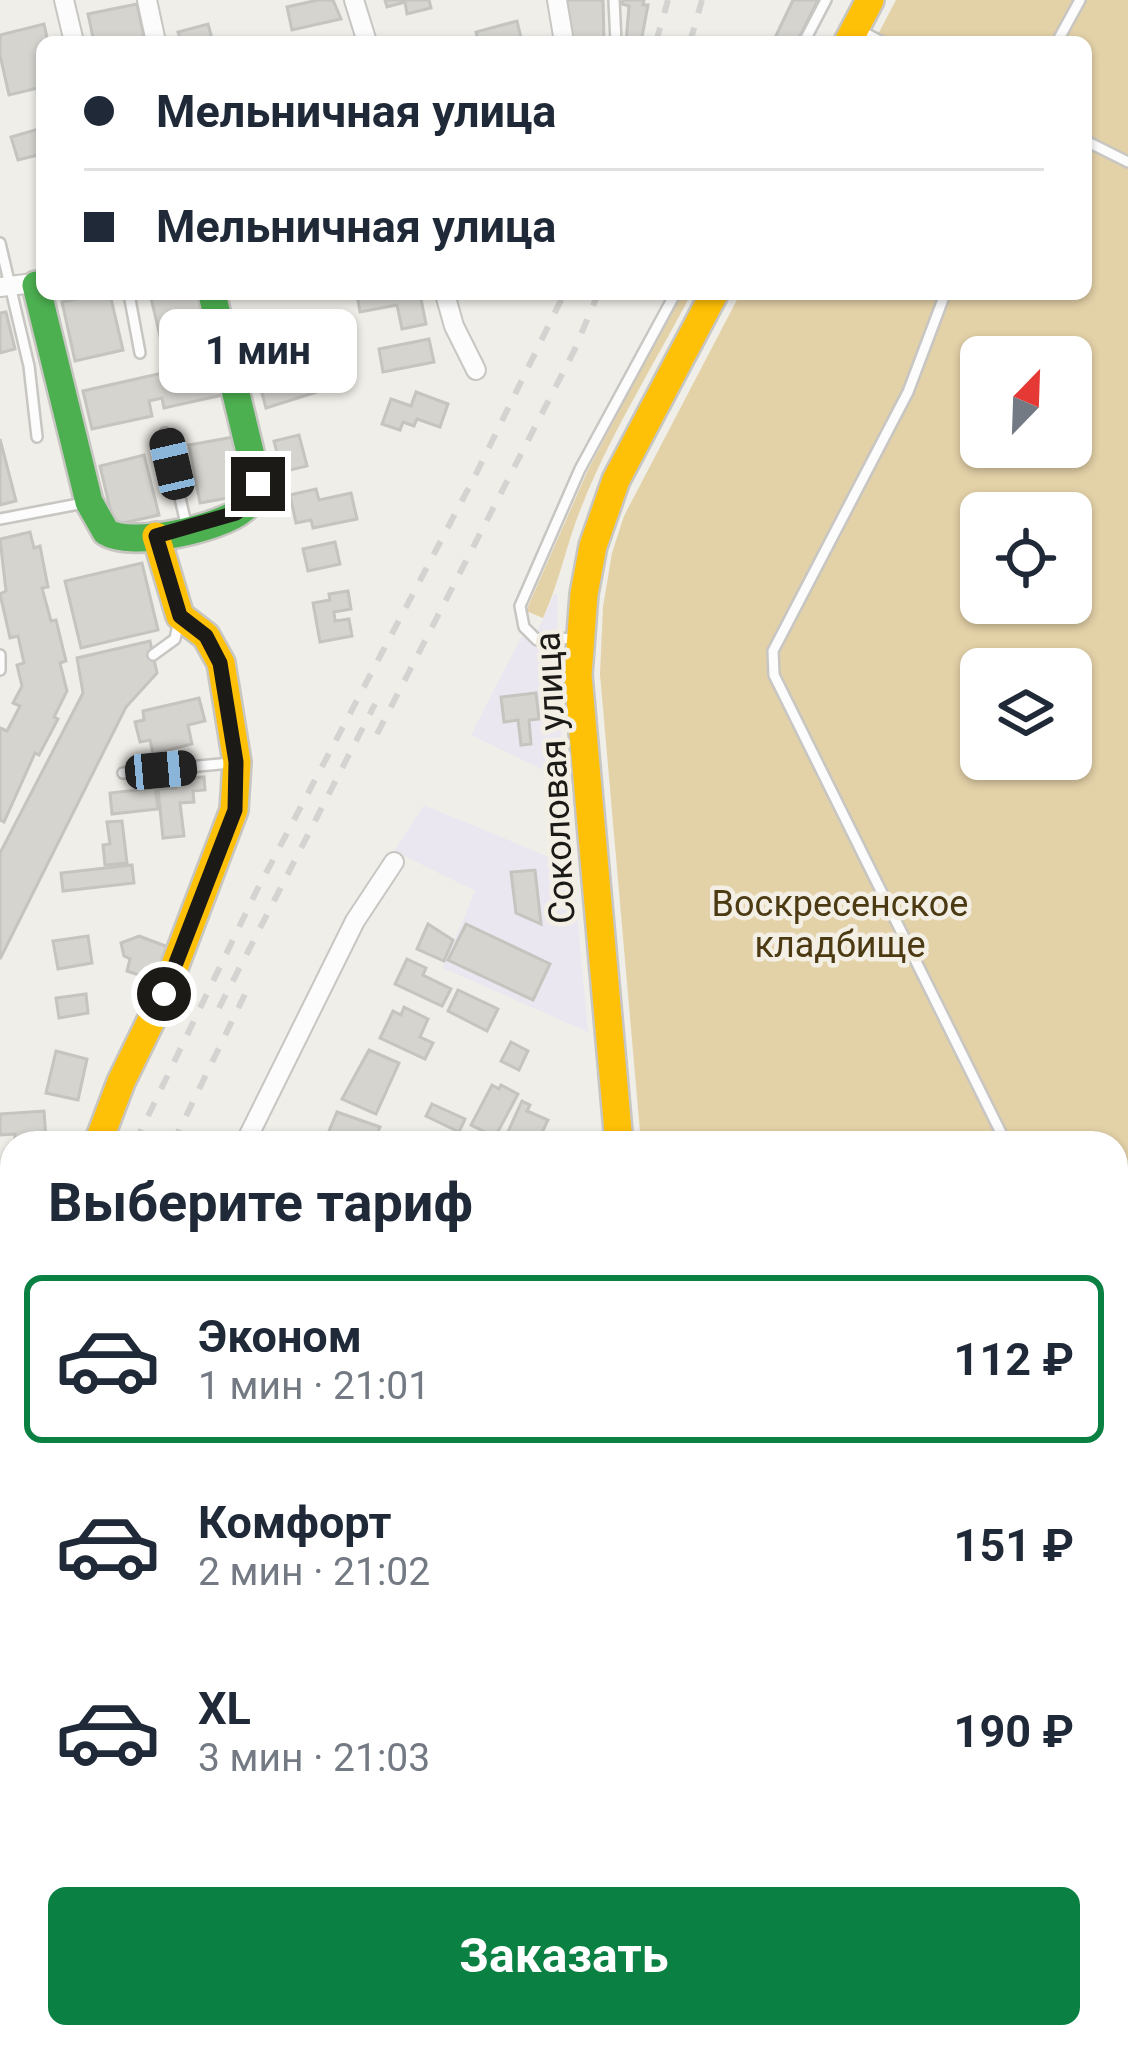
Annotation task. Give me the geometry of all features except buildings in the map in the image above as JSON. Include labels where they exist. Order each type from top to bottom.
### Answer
[{"type":"street","points":[[64,0],[73,36]]},
{"type":"street","points":[[147,0],[155,36]]},
{"type":"street","points":[[354,0],[365,36]]},
{"type":"street","points":[[557,0],[563,36]]},
{"type":"street","points":[[851,35],[870,0]]},
{"type":"street","points":[[23,285],[89,502],[101,530],[120,539],[156,536],[236,513],[250,503],[258,484],[213,300]]},
{"type":"street","points":[[447,300],[476,370]]},
{"type":"street","name":"Соколовая улица","points":[[618,1131],[583,743],[580,638],[592,548],[605,507],[711,300]]},
{"type":"street","points":[[103,1131],[164,994],[235,810],[236,762],[220,663],[206,636],[180,616],[156,536]]},
{"type":"street","points":[[250,1131],[356,921],[394,862]]},
{"type":"lane","points":[[614,0],[616,36]]},
{"type":"lane","points":[[807,36],[826,0]]},
{"type":"lane","points":[[1060,36],[1080,0]]},
{"type":"lane","points":[[1092,144],[1128,162]]},
{"type":"lane","points":[[0,243],[23,285],[37,436]]},
{"type":"lane","points":[[130,300],[140,353]]},
{"type":"lane","points":[[580,638],[537,640],[524,627],[520,606],[580,470],[672,300]]},
{"type":"lane","points":[[943,300],[908,392],[773,651],[774,675],[1000,1131]]},
{"type":"lane","points":[[165,433],[188,528]]},
{"type":"lane","points":[[0,519],[89,502]]},
{"type":"lane","points":[[153,655],[175,639],[180,616]]},
{"type":"lane","points":[[0,655],[0,670]]},
{"type":"lane","points":[[123,773],[236,762]]},
{"type":"shaded area","points":[[554,594],[558,595],[556,674],[567,800],[551,774],[471,735],[521,637],[537,632]]},
{"type":"shaded area","points":[[424,805],[573,867],[588,1032],[443,968],[475,891],[394,851]]},
{"type":"green space","name":"Воскресенское кладбище","points":[[896,0],[1128,0],[1128,1131],[640,1131],[600,674],[603,607],[624,516],[737,300],[1092,300],[1092,36],[877,36]]},
{"type":"green space","points":[[677,300],[688,300],[594,476],[543,618],[526,611],[588,470]]},
{"type":"railway","points":[[658,36],[668,0]]},
{"type":"railway","points":[[692,36],[702,0]]},
{"type":"railway","points":[[141,1131],[256,892],[476,474],[561,300]]},
{"type":"railway","points":[[377,734],[574,351],[595,300]]},
{"type":"railway","points":[[219,1008],[375,704]]},
{"type":"railway","points":[[179,1131],[247,990]]},
{"type":"traffic: fast","points":[[40,300],[89,502],[106,532],[135,538],[175,534],[232,516],[248,504],[258,485],[213,300]]},
{"type":"traffic: slow","points":[[851,36],[870,0]]},
{"type":"traffic: slow","points":[[618,1131],[578,675],[584,594],[593,546],[616,480],[711,300]]},
{"type":"traffic: slow","points":[[103,1131],[164,994],[234,810],[237,762],[221,663],[206,636],[180,616],[156,536]]},
{"type":"route","points":[[164,994],[235,810],[236,762],[220,663],[206,636],[180,616],[156,536],[236,513],[250,503],[258,484]]}]
